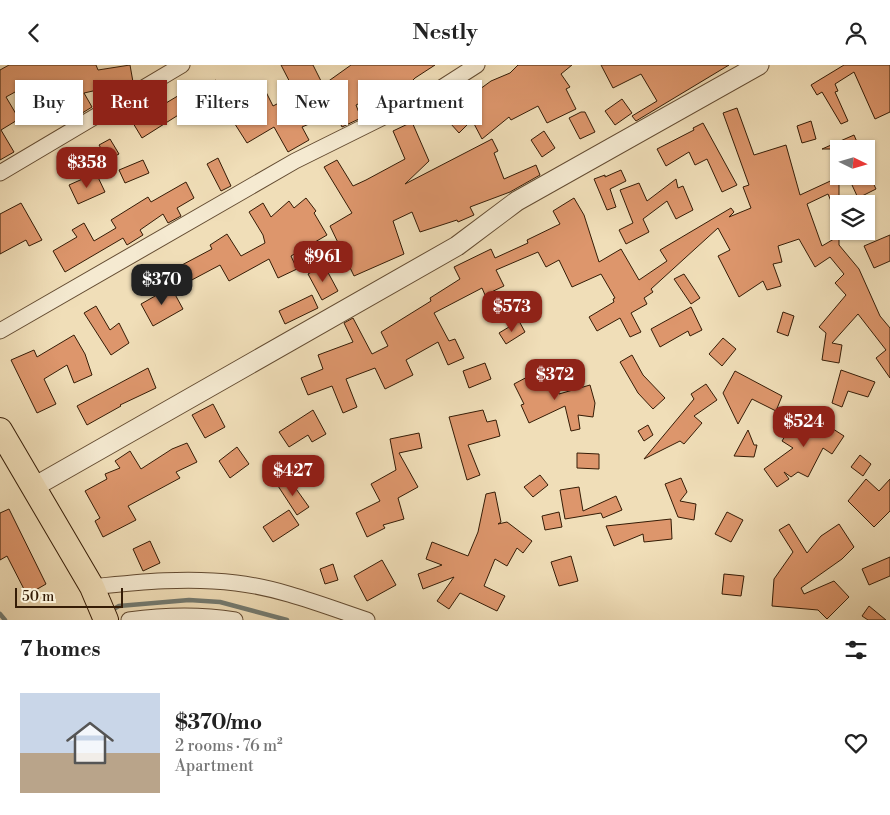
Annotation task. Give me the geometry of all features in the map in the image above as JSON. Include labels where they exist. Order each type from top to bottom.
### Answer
[{"type":"main road","points":[[0,430],[93,591],[106,620]]},
{"type":"street","points":[[0,173],[182,65]]},
{"type":"street","points":[[0,331],[295,161],[438,89],[477,65]]},
{"type":"street","points":[[34,487],[457,246],[516,201],[759,65]]},
{"type":"street","points":[[93,591],[176,579],[237,583],[285,595],[367,620]]},
{"type":"street","points":[[129,620],[155,616],[206,615],[235,620]]},
{"type":"building","points":[[9,65],[96,65],[98,70],[130,65],[133,80],[93,80],[93,91],[84,93],[92,107],[83,113],[83,80],[15,80],[15,92],[6,97],[15,112],[15,121],[1,130],[14,152],[0,160],[0,70]]},
{"type":"building","points":[[281,65],[313,65],[320,80],[289,80]]},
{"type":"building","points":[[351,65],[435,65],[413,80],[358,80],[358,104],[356,105],[358,119],[348,124],[348,80],[330,80]]},
{"type":"building","points":[[518,65],[572,65],[561,74],[570,87],[566,89],[576,109],[547,123],[538,106],[511,120],[509,117],[482,139],[475,125],[482,125],[482,88],[491,81],[510,73]]},
{"type":"building","points":[[601,65],[729,65],[636,121],[632,116],[657,101],[641,74],[613,88]]},
{"type":"building","points":[[844,65],[890,65],[890,112],[875,119],[854,72],[835,84],[838,91],[835,92],[848,121],[841,124],[822,92],[817,95],[811,85]]},
{"type":"building","points":[[267,94],[273,106],[277,104],[277,125],[307,125],[302,127],[309,140],[288,152],[274,127],[247,143],[236,125],[267,125]]},
{"type":"building","points":[[177,96],[177,116],[167,122],[167,102]]},
{"type":"building","points":[[622,99],[632,113],[615,125],[605,111]]},
{"type":"building","points":[[737,108],[754,155],[786,145],[800,195],[830,181],[830,185],[839,185],[839,195],[830,195],[830,199],[828,194],[807,204],[822,246],[832,240],[839,240],[839,245],[859,269],[880,316],[890,328],[890,378],[876,358],[886,350],[858,314],[832,343],[842,345],[839,363],[822,360],[826,333],[819,327],[846,295],[835,283],[844,274],[830,257],[815,267],[799,239],[778,246],[782,262],[773,264],[781,286],[767,290],[763,281],[739,297],[718,256],[730,250],[718,228],[651,289],[653,292],[644,298],[647,304],[631,313],[641,332],[630,337],[620,318],[597,331],[589,317],[614,302],[613,299],[615,298],[601,274],[572,287],[559,260],[546,267],[538,252],[496,270],[504,286],[485,295],[482,288],[434,313],[449,341],[455,339],[464,358],[448,365],[438,342],[406,360],[413,375],[385,389],[375,368],[346,379],[357,407],[343,413],[332,386],[308,395],[301,378],[323,369],[318,355],[353,342],[344,323],[353,318],[372,354],[388,346],[381,332],[431,301],[430,298],[460,279],[454,267],[491,249],[495,258],[528,243],[527,240],[560,224],[553,211],[574,198],[584,215],[599,262],[621,249],[639,280],[667,261],[660,250],[731,208],[734,212],[729,217],[751,208],[743,187],[749,185],[723,113]]},
{"type":"building","points":[[585,112],[595,132],[580,139],[569,118]]},
{"type":"building","points":[[811,121],[816,139],[802,143],[797,126]]},
{"type":"building","points":[[703,123],[737,185],[722,192],[707,159],[695,165],[689,152],[666,166],[657,149],[694,130],[693,128]]},
{"type":"building","points":[[134,125],[163,125],[142,138]]},
{"type":"building","points":[[406,125],[413,125],[429,161],[405,184],[492,139],[498,151],[494,153],[504,179],[536,165],[540,175],[510,192],[470,207],[474,215],[458,222],[457,220],[420,232],[412,212],[393,221],[404,254],[354,276],[330,226],[352,213],[324,167],[337,160],[353,186],[366,180],[405,159],[393,131]]},
{"type":"building","points":[[452,125],[467,125],[459,133]]},
{"type":"building","points":[[544,131],[555,148],[542,157],[531,140]]},
{"type":"building","points":[[854,135],[856,140],[843,140]]},
{"type":"building","points":[[110,139],[119,154],[108,160],[99,145]]},
{"type":"building","points":[[218,158],[231,186],[221,191],[207,164]]},
{"type":"building","points":[[143,160],[149,173],[125,183],[119,170]]},
{"type":"building","points":[[621,170],[626,181],[610,189],[616,207],[607,210],[594,179],[605,175],[605,177]]},
{"type":"building","points":[[96,173],[105,192],[78,204],[69,185]]},
{"type":"building","points":[[676,179],[678,188],[683,186],[693,210],[676,219],[667,201],[643,219],[649,232],[626,244],[619,230],[633,223],[620,190],[639,183],[647,201]]},
{"type":"building","points":[[186,182],[194,198],[177,208],[181,216],[168,223],[163,214],[140,230],[143,235],[127,245],[123,238],[65,272],[53,251],[77,237],[72,230],[84,223],[94,241],[116,228],[111,220],[148,197],[151,202]]},
{"type":"building","points":[[852,185],[874,185],[876,189],[864,195],[857,195]]},
{"type":"building","points":[[306,198],[316,211],[314,213],[327,235],[291,256],[297,269],[278,278],[269,259],[229,281],[220,265],[188,282],[180,266],[212,249],[210,245],[227,234],[241,256],[265,243],[263,235],[249,212],[263,203],[271,217],[289,201],[294,208]]},
{"type":"building","points":[[21,203],[42,240],[29,246],[26,240],[0,254],[0,214]]},
{"type":"building","points":[[890,235],[890,261],[874,268],[864,246]]},
{"type":"building","points":[[324,265],[338,291],[322,300],[308,274]]},
{"type":"building","points":[[684,274],[700,298],[691,304],[674,279]]},
{"type":"building","points":[[171,287],[183,309],[153,326],[141,304]]},
{"type":"building","points":[[312,295],[318,308],[285,324],[279,311]]},
{"type":"building","points":[[96,306],[110,330],[119,323],[129,343],[111,355],[84,313]]},
{"type":"building","points":[[691,307],[702,330],[690,336],[688,331],[660,347],[651,329]]},
{"type":"building","points":[[783,312],[794,316],[788,336],[777,332]]},
{"type":"building","points":[[519,321],[525,332],[506,344],[499,333]]},
{"type":"building","points":[[74,335],[85,354],[92,375],[74,383],[67,365],[44,379],[56,404],[37,413],[11,360],[34,350],[37,357]]},
{"type":"building","points":[[723,338],[736,349],[722,366],[709,354]]},
{"type":"building","points":[[632,355],[643,375],[665,398],[653,409],[638,393],[620,362]]},
{"type":"building","points":[[485,363],[491,379],[469,388],[463,371]]},
{"type":"building","points":[[148,368],[156,388],[120,405],[87,425],[77,406]]},
{"type":"building","points":[[841,370],[875,382],[868,397],[848,391],[842,407],[832,403]]},
{"type":"building","points":[[735,371],[782,396],[776,411],[752,399],[738,424],[723,393]]},
{"type":"building","points":[[531,375],[538,387],[556,382],[559,394],[590,385],[595,403],[593,417],[578,415],[580,429],[571,431],[565,406],[529,423],[521,405],[524,404],[514,384]]},
{"type":"building","points":[[706,384],[717,400],[694,416],[702,423],[684,444],[680,441],[644,459],[694,399],[691,394]]},
{"type":"building","points":[[213,404],[225,427],[205,438],[192,415]]},
{"type":"building","points":[[802,409],[844,436],[832,454],[823,448],[808,477],[798,472],[791,477],[784,472],[789,479],[777,487],[764,469],[793,448],[782,441]]},
{"type":"building","points":[[313,410],[326,434],[312,442],[308,435],[289,447],[279,432]]},
{"type":"building","points":[[483,410],[487,422],[496,420],[500,436],[468,445],[480,475],[467,480],[449,417]]},
{"type":"building","points":[[648,425],[653,435],[644,441],[638,431]]},
{"type":"building","points":[[748,430],[754,445],[757,445],[754,457],[734,456]]},
{"type":"building","points":[[419,433],[422,448],[399,453],[418,487],[398,498],[404,519],[383,525],[385,528],[367,537],[356,513],[380,501],[371,484],[396,470],[390,439]]},
{"type":"building","points":[[187,443],[197,462],[176,472],[180,478],[128,506],[136,520],[103,537],[95,521],[100,518],[85,491],[107,479],[105,474],[120,468],[115,461],[130,451],[141,469],[172,449]]},
{"type":"building","points":[[237,447],[249,464],[230,478],[219,461]]},
{"type":"building","points":[[577,453],[599,454],[599,469],[577,468]]},
{"type":"building","points":[[860,455],[871,464],[863,476],[851,467]]},
{"type":"building","points":[[540,475],[548,485],[533,497],[524,487]]},
{"type":"building","points":[[681,478],[687,492],[680,501],[696,504],[694,520],[678,517],[665,484]]},
{"type":"building","points":[[289,479],[309,507],[297,515],[278,486]]},
{"type":"building","points":[[866,479],[879,491],[890,479],[890,511],[874,527],[848,501]]},
{"type":"building","points":[[579,487],[583,511],[616,496],[622,510],[603,518],[601,513],[565,519],[560,490]]},
{"type":"building","points":[[495,492],[501,522],[498,524],[507,522],[532,541],[523,553],[517,548],[507,566],[495,559],[484,586],[505,596],[497,611],[460,593],[449,609],[437,601],[454,577],[423,589],[418,574],[442,565],[426,559],[432,542],[468,556],[478,532],[486,494]]},
{"type":"building","points":[[9,509],[46,584],[27,595],[7,556],[0,560],[0,513]]},
{"type":"building","points":[[289,510],[299,525],[273,542],[263,527]]},
{"type":"building","points":[[559,512],[562,527],[545,530],[542,516]]},
{"type":"building","points":[[727,512],[743,520],[731,542],[715,534]]},
{"type":"building","points":[[671,519],[672,539],[644,542],[643,534],[614,546],[606,526]]},
{"type":"building","points":[[789,524],[807,553],[821,536],[839,524],[854,547],[842,559],[801,588],[804,594],[834,581],[849,597],[827,619],[818,610],[772,606],[774,579],[793,552],[779,530]]},
{"type":"building","points":[[150,541],[160,563],[143,571],[133,549]]},
{"type":"building","points":[[571,556],[578,581],[559,586],[551,562]]},
{"type":"building","points":[[890,557],[890,576],[869,585],[862,569]]},
{"type":"building","points":[[382,560],[396,585],[367,601],[354,576]]},
{"type":"building","points":[[333,564],[338,580],[325,584],[320,569]]},
{"type":"building","points":[[724,574],[744,576],[741,596],[722,594]]},
{"type":"building","points":[[869,606],[886,620],[868,620],[862,616]]},
{"type":"waterway","points":[[110,611],[119,606],[189,600],[220,602],[287,620]]},
{"type":"waterway","points":[[0,614],[5,620]]}]
